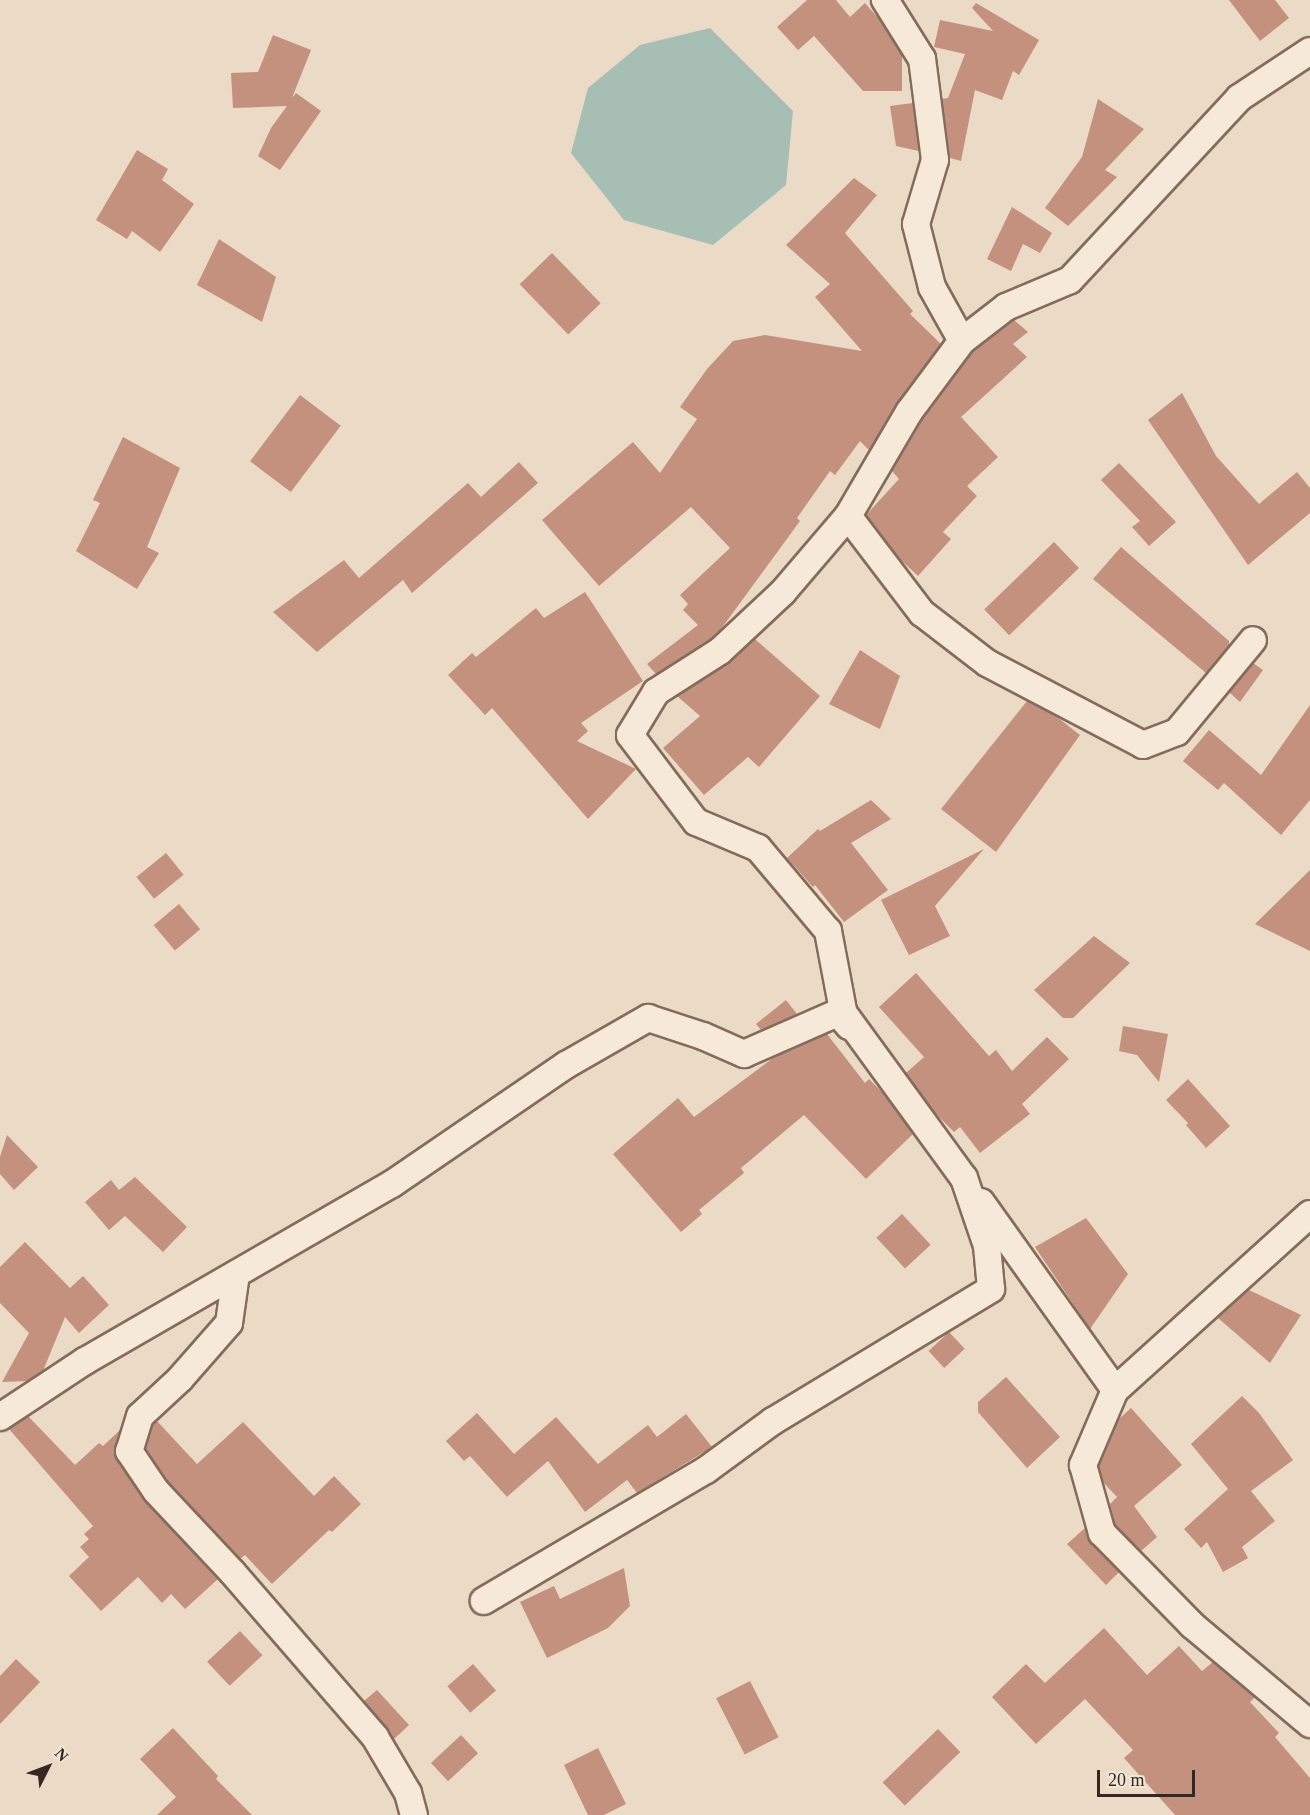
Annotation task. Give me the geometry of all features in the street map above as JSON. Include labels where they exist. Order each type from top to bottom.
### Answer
[{"type":"street","points":[[885,0],[922,59],[935,160],[916,224],[932,287],[962,342]]},
{"type":"street","points":[[1115,1390],[901,1089],[845,1021],[828,931],[758,848],[696,822],[630,735],[656,693],[720,651],[783,592],[848,516],[909,412],[962,342],[1006,308],[1070,280],[1239,98],[1310,51]]},
{"type":"street","points":[[848,516],[922,613],[987,663],[1143,745],[1177,732],[1253,640]]},
{"type":"street","points":[[0,1417],[85,1361],[392,1184],[566,1065],[648,1018],[703,1036],[744,1054],[842,1011],[964,1178],[987,1246],[991,1289],[773,1421],[706,1470],[484,1601]]},
{"type":"street","points":[[1310,1214],[1115,1390],[1083,1465],[1102,1533],[1192,1625],[1310,1724]]},
{"type":"street","points":[[236,1274],[229,1323],[180,1379],[140,1416],[129,1451],[156,1491],[233,1573],[375,1737],[408,1792],[414,1815]]},
{"type":"shaded area","points":[[710,28],[793,111],[786,185],[713,245],[624,220],[571,153],[588,88],[640,45]]},
{"type":"building","points":[[807,0],[836,0],[850,17],[865,3],[879,19],[902,55],[902,91],[863,91],[814,36],[798,50],[777,27]]},
{"type":"building","points":[[1229,0],[1275,0],[1289,18],[1260,41]]},
{"type":"building","points":[[976,3],[1039,40],[1019,75],[1013,71],[1002,100],[975,90],[961,161],[950,158],[942,99],[948,98],[965,54],[934,47],[940,20],[993,31],[972,8]]},
{"type":"building","points":[[273,35],[311,50],[292,98],[296,93],[321,111],[280,170],[258,156],[271,128],[287,106],[233,108],[231,73],[258,72]]},
{"type":"building","points":[[1098,99],[1144,129],[1105,170],[1117,177],[1068,226],[1045,208],[1082,157]]},
{"type":"building","points":[[913,103],[919,151],[896,146],[890,106]]},
{"type":"building","points":[[137,150],[168,169],[162,180],[194,204],[160,252],[132,231],[127,239],[96,220]]},
{"type":"building","points":[[854,178],[877,195],[845,233],[913,311],[910,314],[941,344],[897,403],[869,450],[860,441],[835,475],[830,471],[797,518],[800,521],[721,629],[711,639],[656,674],[647,664],[698,625],[683,610],[688,604],[680,595],[730,548],[691,507],[599,586],[542,520],[633,442],[660,473],[697,419],[680,407],[707,369],[733,341],[765,335],[862,351],[815,297],[830,284],[786,245]]},
{"type":"building","points":[[1012,207],[1052,233],[1040,253],[1023,244],[1011,271],[987,259]]},
{"type":"building","points":[[219,239],[276,277],[262,322],[197,285]]},
{"type":"building","points":[[552,253],[601,303],[568,335],[520,284]]},
{"type":"building","points":[[1014,320],[1028,332],[1013,344],[1027,357],[961,417],[998,457],[967,486],[977,496],[943,532],[951,539],[918,576],[901,560],[866,515],[899,479],[892,471],[922,420],[973,352]]},
{"type":"building","points":[[1182,393],[1216,456],[1259,504],[1297,472],[1310,488],[1310,513],[1248,565],[1148,420]]},
{"type":"building","points":[[300,395],[341,426],[291,492],[250,461]]},
{"type":"building","points":[[123,437],[180,468],[147,547],[159,553],[137,589],[76,551],[100,503],[93,500]]},
{"type":"building","points":[[519,462],[538,483],[412,593],[403,580],[317,652],[273,612],[344,560],[359,578],[468,483],[481,497]]},
{"type":"building","points":[[1119,463],[1176,522],[1149,546],[1132,527],[1140,521],[1101,480]]},
{"type":"building","points":[[1054,542],[1079,568],[1009,635],[984,609]]},
{"type":"building","points":[[1121,547],[1229,641],[1229,646],[1206,673],[1093,579]]},
{"type":"building","points":[[585,592],[643,681],[581,723],[588,731],[577,741],[636,769],[588,819],[492,708],[485,715],[448,675],[472,653],[476,657],[536,608],[544,618]]},
{"type":"building","points":[[755,639],[820,696],[759,767],[748,757],[704,795],[663,748],[700,716],[677,696],[728,664]]},
{"type":"building","points":[[860,650],[900,676],[880,729],[829,704]]},
{"type":"building","points":[[1253,663],[1263,670],[1240,702],[1229,692]]},
{"type":"building","points":[[1027,701],[1053,714],[1080,735],[996,852],[941,809]]},
{"type":"building","points":[[1310,705],[1310,800],[1281,835],[1224,783],[1218,790],[1183,761],[1209,730],[1261,775]]},
{"type":"building","points":[[871,800],[891,819],[851,843],[888,890],[844,922],[815,885],[813,887],[787,858],[818,829],[820,831]]},
{"type":"building","points":[[984,849],[935,906],[950,936],[909,955],[881,900]]},
{"type":"building","points":[[166,853],[184,875],[154,899],[136,877]]},
{"type":"building","points":[[1310,870],[1310,951],[1255,924]]},
{"type":"building","points":[[179,904],[200,929],[175,950],[154,925]]},
{"type":"building","points":[[1094,936],[1130,963],[1073,1018],[1063,1018],[1034,990]]},
{"type":"building","points":[[916,973],[989,1056],[996,1050],[1012,1071],[1047,1037],[1069,1059],[1022,1104],[1030,1114],[980,1153],[960,1127],[954,1132],[935,1113],[906,1073],[924,1057],[879,1007]]},
{"type":"building","points":[[786,1000],[797,1014],[761,1030],[756,1024]]},
{"type":"building","points":[[1123,1026],[1168,1034],[1159,1082],[1137,1055],[1119,1051]]},
{"type":"building","points":[[827,1034],[865,1083],[869,1079],[882,1092],[913,1134],[866,1179],[804,1115],[741,1168],[744,1173],[699,1210],[702,1214],[681,1232],[613,1154],[678,1098],[694,1117],[773,1058]]},
{"type":"building","points":[[1188,1079],[1230,1126],[1206,1148],[1186,1125],[1188,1123],[1166,1100]]},
{"type":"building","points":[[7,1135],[38,1167],[14,1190],[0,1174],[0,1157]]},
{"type":"building","points":[[135,1177],[187,1227],[163,1252],[125,1216],[109,1230],[85,1202],[111,1180],[119,1190]]},
{"type":"building","points":[[902,1214],[931,1245],[905,1269],[876,1238]]},
{"type":"building","points":[[1086,1218],[1128,1274],[1090,1329],[1035,1247]]},
{"type":"building","points":[[25,1242],[70,1288],[83,1276],[109,1305],[79,1333],[65,1317],[43,1371],[28,1381],[2,1382],[29,1333],[0,1303],[0,1267]]},
{"type":"building","points":[[1249,1290],[1301,1315],[1270,1363],[1218,1318]]},
{"type":"building","points":[[949,1332],[965,1349],[944,1368],[929,1351]]},
{"type":"building","points":[[1006,1377],[1060,1437],[1027,1468],[978,1412],[978,1402]]},
{"type":"building","points":[[1242,1396],[1259,1413],[1293,1460],[1251,1491],[1275,1521],[1242,1547],[1248,1558],[1223,1572],[1207,1542],[1201,1548],[1184,1529],[1228,1489],[1191,1444]]},
{"type":"building","points":[[1131,1408],[1182,1465],[1134,1506],[1157,1537],[1141,1551],[1115,1525],[1110,1504],[1117,1497],[1103,1482],[1099,1466],[1119,1419]]},
{"type":"building","points":[[477,1413],[514,1454],[556,1417],[598,1464],[648,1425],[657,1437],[686,1414],[712,1447],[637,1493],[627,1480],[585,1512],[548,1461],[507,1497],[470,1456],[464,1461],[446,1441]]},
{"type":"building","points":[[28,1416],[75,1465],[99,1443],[103,1446],[120,1430],[115,1447],[117,1459],[145,1501],[218,1579],[185,1609],[171,1594],[162,1603],[138,1577],[101,1611],[69,1576],[89,1557],[80,1547],[89,1539],[84,1534],[93,1526],[9,1429]]},
{"type":"building","points":[[157,1421],[197,1464],[243,1422],[314,1496],[334,1476],[361,1504],[332,1532],[329,1530],[272,1584],[245,1555],[240,1559],[168,1482],[145,1449],[153,1424]]},
{"type":"building","points":[[1085,1528],[1091,1543],[1119,1572],[1106,1585],[1067,1544]]},
{"type":"building","points":[[624,1568],[630,1606],[608,1628],[547,1658],[520,1602],[554,1586],[560,1599]]},
{"type":"building","points":[[1104,1628],[1147,1675],[1179,1646],[1202,1671],[1213,1662],[1255,1697],[1250,1702],[1279,1733],[1275,1737],[1310,1778],[1310,1815],[1175,1815],[1124,1758],[1133,1750],[1085,1699],[1036,1744],[992,1697],[1026,1664],[1045,1683]]},
{"type":"building","points":[[240,1631],[263,1655],[230,1686],[207,1662]]},
{"type":"building","points":[[16,1659],[40,1682],[0,1724],[0,1676]]},
{"type":"building","points":[[473,1664],[496,1690],[470,1713],[447,1686]]},
{"type":"building","points":[[750,1681],[779,1737],[745,1754],[716,1698]]},
{"type":"building","points":[[377,1690],[409,1725],[394,1739],[364,1701]]},
{"type":"building","points":[[173,1728],[218,1776],[216,1779],[252,1815],[157,1815],[176,1797],[140,1759]]},
{"type":"building","points":[[938,1729],[960,1752],[905,1806],[883,1782]]},
{"type":"building","points":[[461,1735],[478,1753],[448,1781],[431,1763]]},
{"type":"building","points":[[598,1748],[626,1804],[604,1815],[588,1815],[564,1765]]}]
